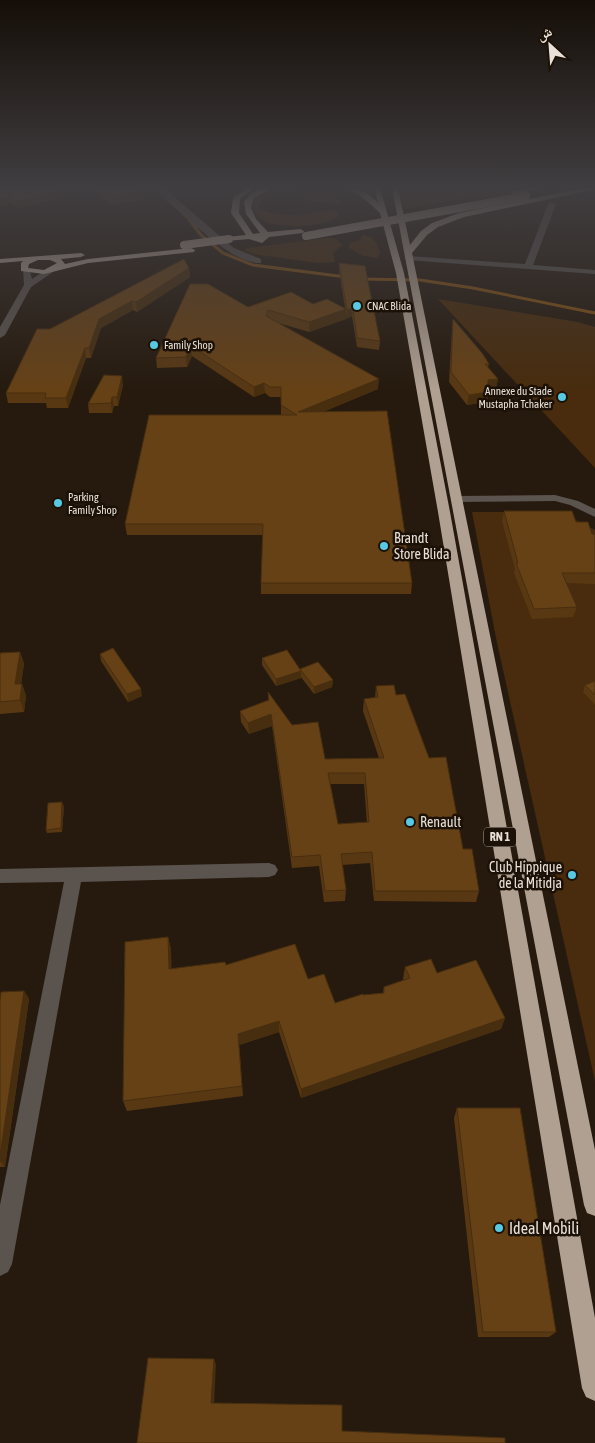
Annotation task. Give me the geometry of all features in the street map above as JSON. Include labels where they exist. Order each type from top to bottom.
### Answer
[{"type":"highway","points":[[0,261],[71,255]]},
{"type":"highway","points":[[0,266],[38,272],[88,261],[128,255]]},
{"type":"highway","name":"RN 1","points":[[398,255],[407,280],[458,499],[595,1205]]},
{"type":"highway","name":"RN 1","points":[[408,256],[407,280],[452,559],[595,1388]]},
{"type":"highway","points":[[48,257],[61,262],[61,265],[54,270]]},
{"type":"highway","points":[[25,269],[24,263],[35,258]]},
{"type":"street","points":[[244,255],[258,261]]},
{"type":"street","points":[[528,267],[532,255]]},
{"type":"street","points":[[408,256],[595,272]]},
{"type":"street","points":[[0,335],[28,285],[25,269]]},
{"type":"street","points":[[28,285],[54,270]]},
{"type":"street","points":[[458,499],[555,498],[574,503],[595,513]]},
{"type":"street","points":[[0,876],[270,870]]},
{"type":"street","points":[[0,1264],[74,875]]},
{"type":"shaded area","points":[[262,255],[334,255],[335,262],[318,263]]},
{"type":"shaded area","points":[[363,255],[379,255],[378,258]]},
{"type":"shaded area","name":"Annexe du Stade Mustapha Tchaker","points":[[438,299],[578,322],[595,327],[595,468]]},
{"type":"shaded area","name":"Club Hippique de la Mitidja","points":[[472,512],[560,512],[595,530],[595,1081],[497,643]]},
{"type":"building","points":[[184,259],[189,268],[136,302],[132,301],[99,319],[89,348],[85,348],[66,398],[45,398],[46,393],[6,393],[37,329],[50,329]]},
{"type":"building","points":[[339,263],[365,266],[380,341],[357,338],[353,308],[347,310]]},
{"type":"building","points":[[190,284],[208,284],[248,307],[291,292],[313,304],[327,299],[346,309],[309,322],[268,310],[266,316],[379,379],[298,412],[387,411],[412,583],[261,583],[263,524],[125,524],[149,415],[297,415],[281,405],[281,387],[270,387],[264,383],[254,387],[191,346],[186,357],[156,358]]},
{"type":"building","points":[[453,319],[482,353],[489,364],[485,364],[498,379],[488,380],[488,392],[469,395],[451,372]]},
{"type":"building","points":[[104,375],[122,376],[117,397],[112,397],[111,403],[88,404]]},
{"type":"building","points":[[504,511],[572,511],[576,522],[588,522],[592,534],[595,534],[595,573],[562,573],[577,607],[534,609],[516,563],[518,563]]},
{"type":"building","points":[[113,648],[141,689],[127,694],[100,654]]},
{"type":"building","points":[[287,650],[301,671],[276,679],[262,658]]},
{"type":"building","points":[[20,652],[15,684],[22,684],[20,700],[0,702],[0,653]]},
{"type":"building","points":[[318,662],[333,680],[314,687],[300,669]]},
{"type":"building","points":[[595,681],[595,695],[585,685]]},
{"type":"building","points":[[394,685],[396,695],[405,694],[429,758],[446,757],[463,849],[472,849],[479,891],[375,891],[372,852],[341,854],[346,890],[325,891],[320,855],[292,857],[271,714],[248,723],[240,711],[269,700],[268,692],[292,725],[318,722],[325,759],[384,758],[364,699],[378,697],[376,686]],"holes":[[[328,773],[365,773],[369,822],[338,824]]]},
{"type":"building","points":[[62,802],[61,828],[46,830],[48,803]]},
{"type":"building","points":[[168,937],[169,969],[225,962],[226,965],[295,944],[308,979],[324,974],[335,1003],[363,994],[384,993],[384,987],[410,978],[405,967],[431,959],[437,973],[476,960],[505,1018],[301,1089],[279,1021],[238,1034],[242,1086],[123,1101],[125,942]]},
{"type":"building","points":[[24,991],[0,1156],[1,992]]},
{"type":"building","name":"Ideal Mobili","points":[[457,1108],[520,1108],[556,1332],[483,1332]]},
{"type":"building","points":[[148,1358],[214,1359],[211,1403],[342,1405],[342,1431],[505,1438],[505,1443],[137,1443]]},
{"type":"waterway","points":[[229,255],[253,265],[346,277]]},
{"type":"waterway","points":[[360,279],[420,280],[473,288],[595,313]]},
{"type":"place","name":"CNAC Blida","points":[[357,306]]},
{"type":"place","name":"Family Shop","points":[[154,345]]},
{"type":"place","name":"Annexe du Stade Mustapha Tchaker","points":[[562,397]]},
{"type":"place","name":"Parking Family Shop","points":[[58,503]]},
{"type":"place","name":"Brandt Store Blida","points":[[384,546]]},
{"type":"place","name":"Renault","points":[[410,822]]},
{"type":"place","name":"Club Hippique de la Mitidja","points":[[572,875]]},
{"type":"place","name":"Ideal Mobili","points":[[499,1228]]}]
